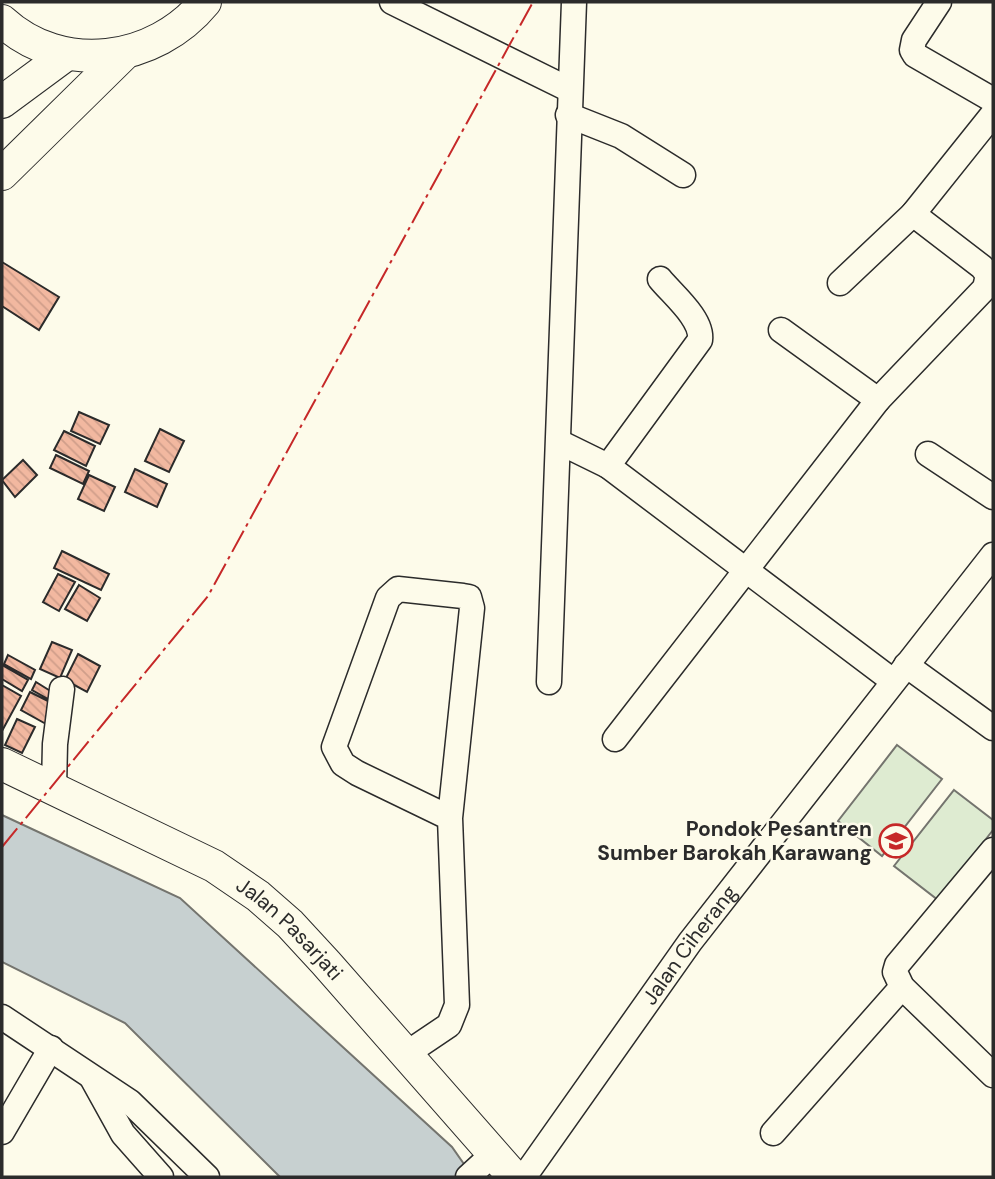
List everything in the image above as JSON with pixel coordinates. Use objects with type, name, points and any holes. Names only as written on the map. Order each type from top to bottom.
[{"type":"main road","points":[[2,21],[24,37],[67,54],[95,57],[124,54],[149,46],[173,33],[205,2]]},
{"type":"main road","points":[[2,102],[67,54]]},
{"type":"main road","points":[[2,174],[124,54]]},
{"type":"main road","name":"Jalan Pasarjati","points":[[2,764],[214,866],[258,897],[290,924],[503,1166]]},
{"type":"street","points":[[392,2],[568,89]]},
{"type":"street","points":[[549,682],[573,2]]},
{"type":"street","points":[[939,2],[914,40],[912,50],[915,55],[993,100]]},
{"type":"street","points":[[568,114],[621,136],[683,174]]},
{"type":"street","points":[[841,283],[913,214],[993,114]]},
{"type":"street","points":[[615,739],[878,400],[980,296],[988,282],[988,275],[982,267],[913,214]]},
{"type":"street","points":[[608,466],[700,340],[701,333],[693,319],[660,279]]},
{"type":"street","points":[[781,330],[878,400]]},
{"type":"street","points":[[559,442],[608,466],[747,570],[899,673],[993,727]]},
{"type":"street","points":[[929,454],[993,496]]},
{"type":"street","name":"Jalan Ciherang","points":[[524,1177],[682,952],[993,555]]},
{"type":"street","points":[[405,1054],[449,1025],[457,1005],[450,818],[472,602],[463,596],[398,589],[387,598],[334,747],[343,764],[357,774],[450,818]]},
{"type":"street","points":[[54,788],[55,744],[61,689]]},
{"type":"street","points":[[993,850],[897,965],[896,979],[902,988],[993,1075]]},
{"type":"street","points":[[774,1133],[902,988]]},
{"type":"street","points":[[2,1017],[130,1102],[207,1177]]},
{"type":"street","points":[[2,1132],[51,1048]]},
{"type":"street","points":[[90,1074],[123,1134],[161,1177]]},
{"type":"street","points":[[468,1177],[503,1166]]},
{"type":"green space","points":[[897,745],[942,779],[882,856],[838,821]]},
{"type":"green space","points":[[954,790],[993,820],[993,830],[938,900],[894,866]]},
{"type":"shaded area","points":[[2,815],[180,898],[452,1147],[473,1177],[280,1177],[125,1023],[2,962]]},
{"type":"building","points":[[2,262],[59,297],[39,330],[2,306]]},
{"type":"building","points":[[79,412],[109,425],[100,444],[71,431]]},
{"type":"building","points":[[160,429],[184,441],[169,472],[145,461]]},
{"type":"building","points":[[64,431],[95,446],[86,466],[54,450]]},
{"type":"building","points":[[56,455],[89,471],[83,484],[50,468]]},
{"type":"building","points":[[23,460],[37,475],[15,497],[2,480]]},
{"type":"building","points":[[135,469],[167,484],[157,507],[125,492]]},
{"type":"building","points":[[89,475],[115,487],[104,511],[78,499]]},
{"type":"building","points":[[62,551],[109,574],[101,590],[54,568]]},
{"type":"building","points":[[58,574],[75,582],[59,611],[43,602]]},
{"type":"building","points":[[79,585],[100,598],[87,621],[65,609]]},
{"type":"building","points":[[52,642],[72,650],[60,678],[40,669]]},
{"type":"building","points":[[78,654],[100,666],[87,692],[65,680]]},
{"type":"building","points":[[8,655],[35,670],[31,679],[4,664]]},
{"type":"building","points":[[2,665],[28,680],[22,691],[2,679]]},
{"type":"building","points":[[36,682],[52,692],[48,699],[32,690]]},
{"type":"building","points":[[2,685],[21,696],[2,731]]},
{"type":"building","points":[[30,692],[56,705],[46,724],[21,710]]},
{"type":"building","points":[[17,719],[35,727],[22,753],[5,745]]},
{"type":"power","points":[[2,847],[208,596],[533,2]]},
{"type":"place","name":"Pondok Pesantren Sumber Barokah Karawang","points":[[896,841]]}]
